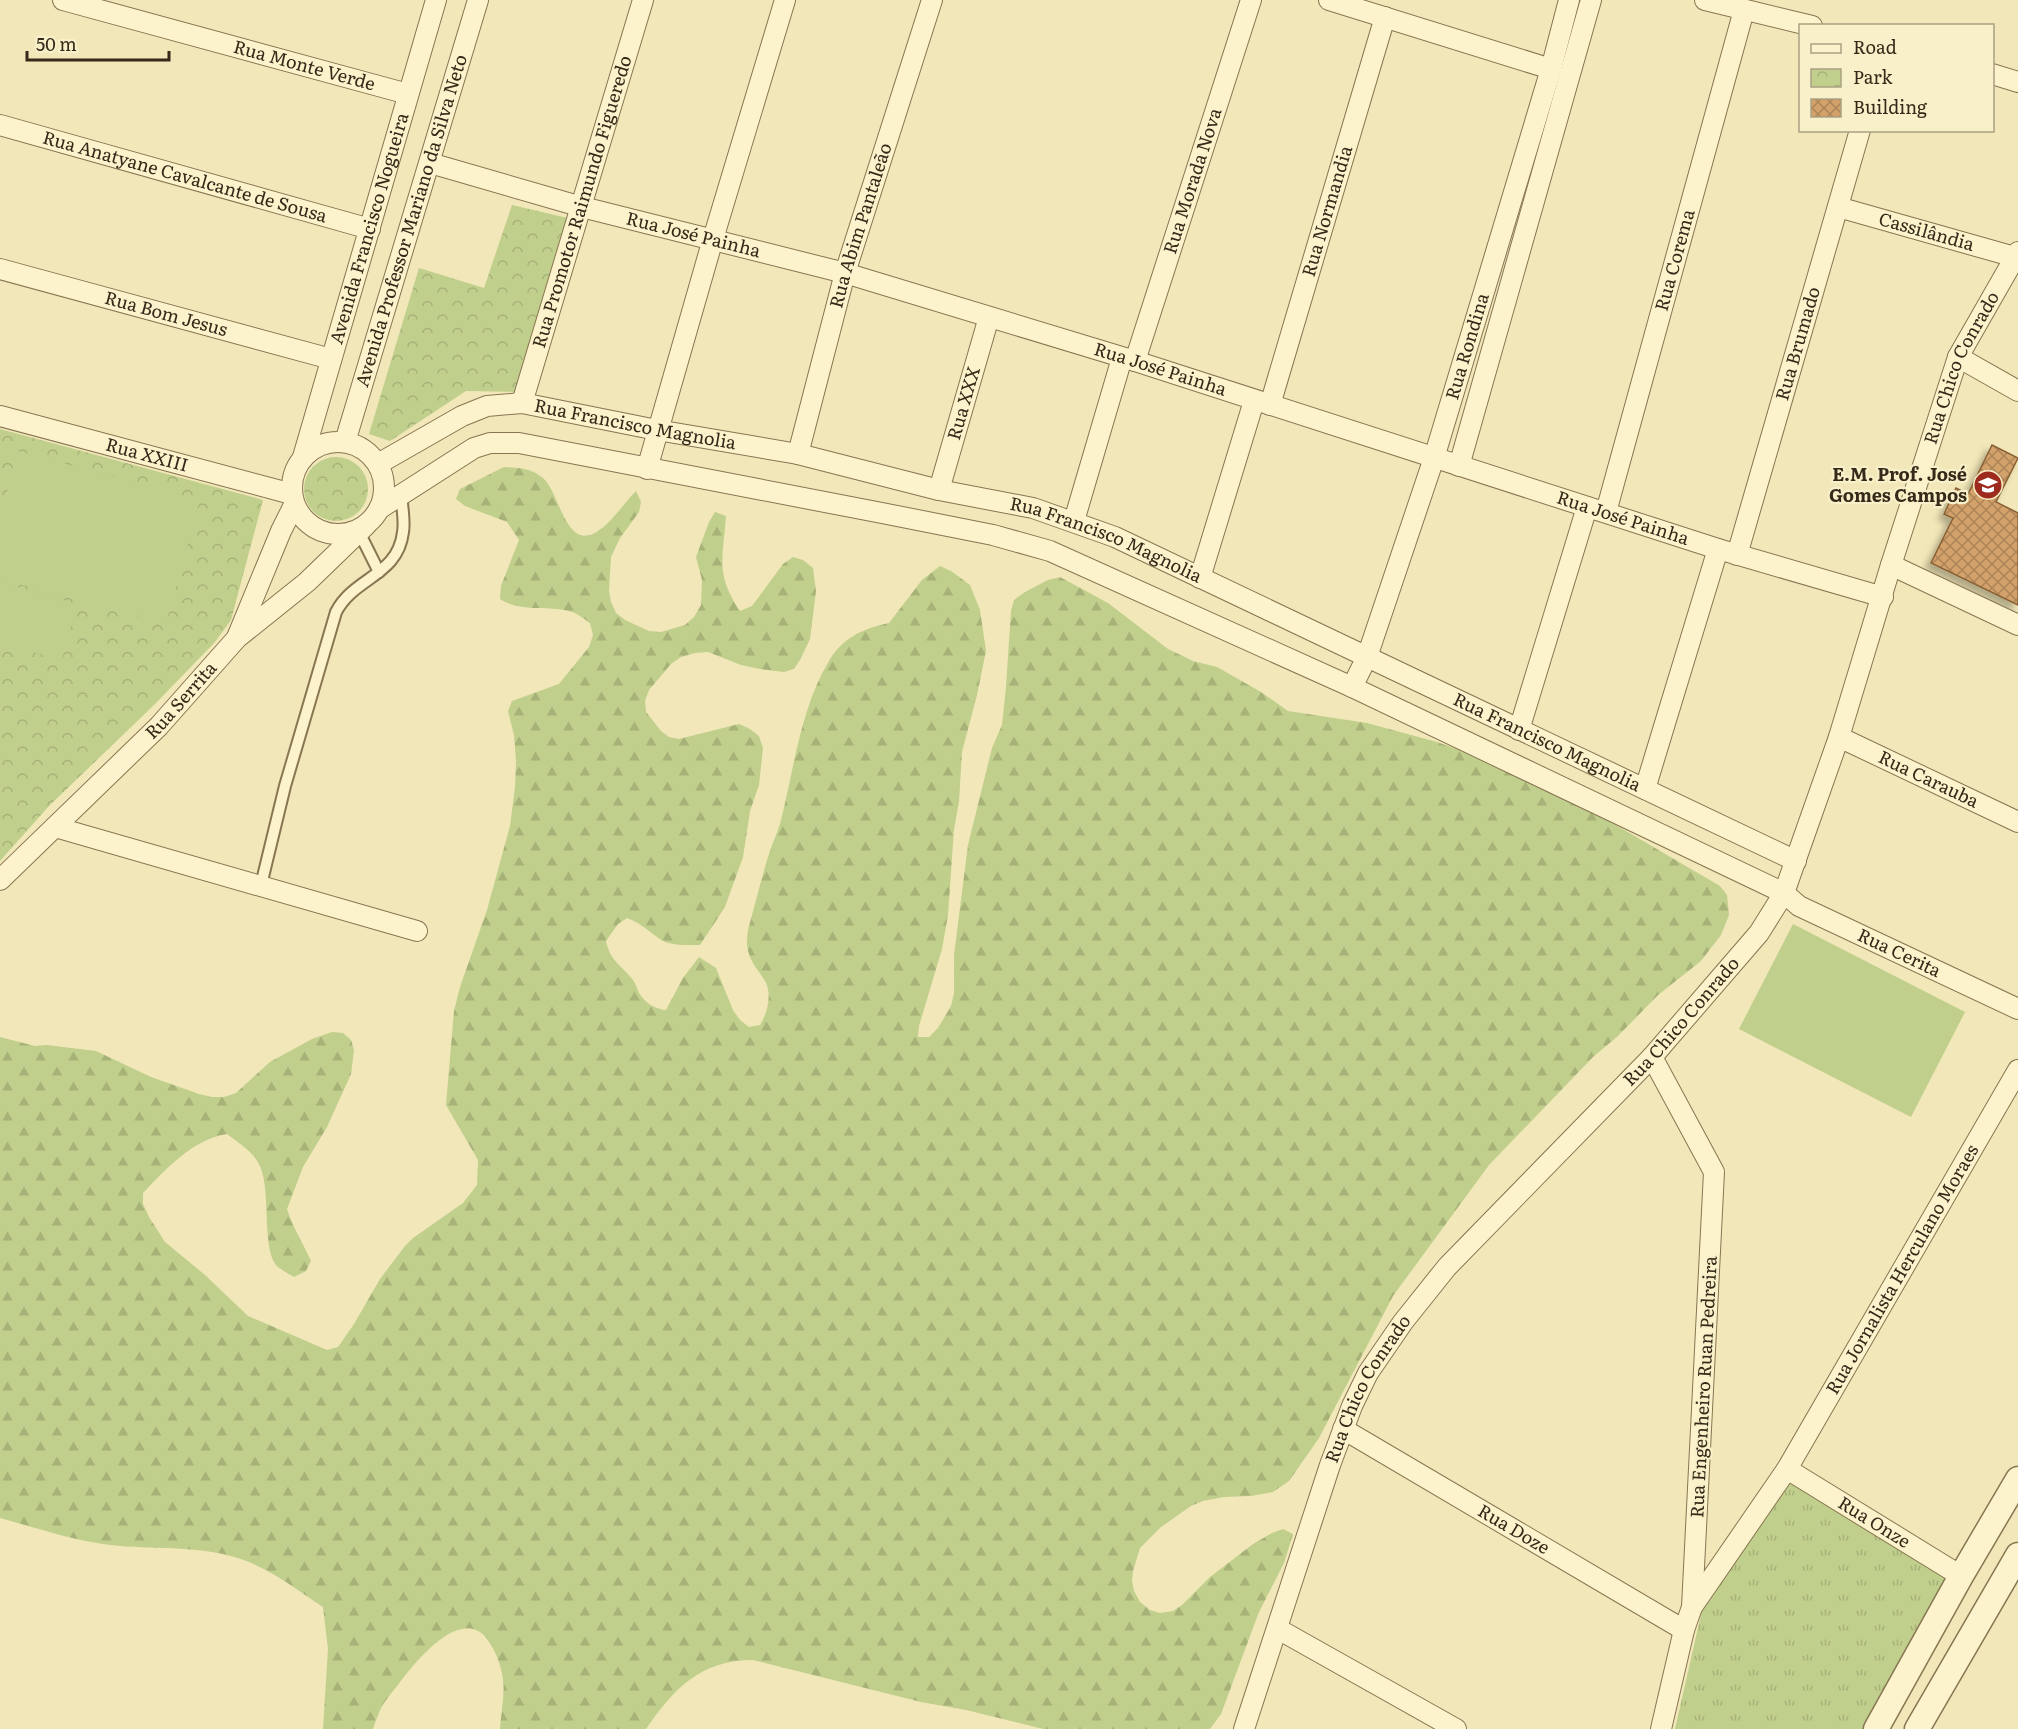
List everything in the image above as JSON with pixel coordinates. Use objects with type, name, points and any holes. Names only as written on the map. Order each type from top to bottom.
[{"type":"street","name":"Rua Monte Verde","points":[[63,0],[408,94]]},
{"type":"street","name":"Avenida Francisco Nogueira","points":[[303,457],[436,0]]},
{"type":"street","name":"Avenida Professor Mariano da Silva Neto","points":[[345,442],[478,0]]},
{"type":"street","name":"Rua Promotor Raimundo Figueredo","points":[[522,403],[643,0]]},
{"type":"street","points":[[647,469],[785,0]]},
{"type":"street","name":"Rua Abim Pantaleão","points":[[798,454],[845,273],[932,0]]},
{"type":"street","name":"Rua Morada Nova","points":[[1074,521],[1251,0]]},
{"type":"street","points":[[1329,0],[1551,69]]},
{"type":"street","name":"Rua Rondina","points":[[1352,687],[1367,657],[1434,458],[1551,69],[1569,0]]},
{"type":"street","name":"Rua Rondina","points":[[1459,466],[1591,0]]},
{"type":"street","points":[[1705,0],[1804,24]]},
{"type":"street","name":"Rua Corema","points":[[1606,512],[1744,9]]},
{"type":"street","name":"Rua Normandia","points":[[1200,578],[1262,403],[1386,17]]},
{"type":"street","points":[[1994,76],[2018,82]]},
{"type":"street","name":"Rua Anatyane Cavalcante de Sousa","points":[[0,125],[370,229]]},
{"type":"street","name":"Rua Brumado","points":[[1646,789],[1727,552],[1838,207],[1859,132]]},
{"type":"street","name":"Rua José Painha","points":[[430,163],[582,207],[845,273],[1129,359],[1727,552],[1883,597]]},
{"type":"street","name":"Cassilândia","points":[[1838,207],[2017,254]]},
{"type":"street","name":"Rua Chico Conrado","points":[[1244,1729],[1343,1429],[1368,1373],[1402,1322],[1447,1267],[1653,1057],[1759,933],[1784,893],[1839,737],[1958,357],[2017,254]]},
{"type":"street","name":"Rua Bom Jesus","points":[[0,269],[331,360]]},
{"type":"street","name":"Rua XXX","points":[[939,490],[989,317]]},
{"type":"street","points":[[1958,357],[2018,391]]},
{"type":"street","name":"Rua Francisco Magnolia","points":[[378,464],[462,416],[487,406],[522,403],[657,430],[798,454],[939,490],[1034,508],[1115,537],[1796,861]]},
{"type":"street","name":"Rua XXIII","points":[[0,416],[293,500]]},
{"type":"street","points":[[237,638],[293,500],[292,481],[303,457],[315,448],[330,442],[345,442],[364,450],[378,464],[383,479],[384,494],[379,509]]},
{"type":"street","name":"Rua Francisco Magnolia","points":[[379,509],[460,456],[490,443],[519,443],[916,520],[1050,551],[1352,687],[1784,893]]},
{"type":"street","points":[[293,500],[306,523],[325,533],[347,534],[362,528]]},
{"type":"street","points":[[1519,730],[1587,507]]},
{"type":"street","name":"Rua Serrita","points":[[0,880],[159,726],[237,638],[307,582],[379,509]]},
{"type":"street","points":[[1891,565],[2018,625]]},
{"type":"street","name":"Rua Carauba","points":[[1839,737],[2018,822]]},
{"type":"street","points":[[55,827],[417,931]]},
{"type":"street","name":"Rua Cerita","points":[[1784,893],[1799,906],[2018,1009]]},
{"type":"street","name":"Rua Engenheiro Ruan Pedreira","points":[[1653,1057],[1714,1172],[1692,1607],[1684,1630],[1661,1729]]},
{"type":"street","name":"Rua Jornalista Herculano Moraes","points":[[1692,1607],[1787,1469],[2018,1070]]},
{"type":"street","name":"Rua Doze","points":[[1343,1429],[1684,1630]]},
{"type":"street","name":"Rua Onze","points":[[1787,1469],[1961,1576]]},
{"type":"street","points":[[1876,1729],[2018,1479]]},
{"type":"street","points":[[1917,1729],[2018,1555]]},
{"type":"street","points":[[1278,1629],[1456,1729]]},
{"type":"lane","points":[[261,885],[285,786],[336,612],[342,600],[350,592],[395,558],[404,530],[401,495]]},
{"type":"lane","points":[[362,528],[379,572]]},
{"type":"green space","points":[[512,205],[572,219],[517,392],[466,391],[390,441],[369,434],[419,268],[484,288]]},
{"type":"green space","points":[[0,429],[263,500],[231,620],[215,642],[155,704],[49,806],[0,861]]},
{"type":"green space","points":[[18,451],[200,500],[166,623],[0,579],[0,518]]},
{"type":"green space","points":[[330,457],[342,457],[359,466],[366,477],[368,489],[366,501],[359,512],[342,521],[330,521],[318,516],[309,507],[304,495],[304,483],[309,471],[318,462]]},
{"type":"green space","points":[[504,467],[529,470],[543,478],[549,485],[571,528],[578,534],[587,536],[598,531],[613,518],[636,491],[641,502],[639,512],[620,538],[611,557],[609,591],[616,613],[625,620],[649,631],[661,632],[685,625],[694,617],[701,605],[702,580],[696,557],[715,512],[726,516],[722,565],[727,586],[740,611],[752,606],[783,564],[793,557],[803,560],[813,568],[816,591],[810,639],[794,669],[784,672],[760,669],[741,665],[708,652],[695,653],[681,657],[671,664],[649,690],[645,701],[646,712],[661,731],[669,737],[679,739],[739,724],[759,736],[763,748],[759,785],[750,811],[743,857],[725,907],[700,945],[678,945],[665,942],[627,918],[618,924],[606,941],[614,959],[633,980],[641,997],[658,1008],[666,1010],[683,978],[699,957],[716,968],[733,1010],[740,1020],[749,1027],[760,1025],[767,1010],[769,993],[766,983],[749,954],[748,930],[766,863],[780,824],[804,719],[811,699],[829,661],[840,646],[862,631],[889,623],[922,580],[940,566],[970,585],[980,610],[986,651],[962,752],[948,915],[942,949],[919,1026],[918,1037],[929,1037],[938,1028],[951,1006],[954,993],[954,955],[968,845],[992,748],[1002,725],[1011,611],[1014,600],[1048,580],[1060,577],[1108,603],[1168,649],[1193,661],[1217,667],[1261,692],[1288,711],[1367,723],[1437,742],[1494,762],[1556,790],[1720,886],[1727,895],[1729,915],[1721,935],[1701,961],[1658,995],[1618,1036],[1593,1057],[1489,1165],[1393,1296],[1319,1438],[1289,1481],[1273,1492],[1224,1497],[1191,1506],[1161,1527],[1140,1548],[1133,1571],[1134,1591],[1140,1602],[1150,1610],[1160,1613],[1173,1611],[1182,1605],[1210,1577],[1253,1544],[1283,1529],[1293,1534],[1284,1563],[1259,1612],[1221,1714],[1210,1729],[1043,1729],[966,1710],[921,1702],[753,1660],[734,1661],[703,1671],[667,1701],[646,1729],[500,1729],[504,1691],[500,1665],[491,1645],[481,1632],[469,1628],[442,1638],[418,1660],[383,1705],[373,1729],[323,1729],[328,1649],[323,1607],[289,1584],[253,1564],[227,1555],[196,1550],[90,1542],[0,1518],[0,1037],[35,1046],[47,1045],[96,1051],[151,1077],[212,1097],[224,1097],[236,1093],[270,1062],[312,1039],[332,1032],[343,1033],[351,1040],[354,1050],[351,1074],[327,1127],[303,1167],[287,1209],[311,1261],[306,1271],[294,1277],[278,1267],[273,1259],[269,1247],[265,1187],[258,1162],[244,1146],[227,1134],[203,1142],[181,1156],[143,1193],[143,1204],[165,1242],[205,1275],[248,1316],[327,1350],[338,1347],[380,1279],[405,1246],[463,1203],[477,1185],[478,1160],[446,1105],[454,1011],[487,910],[510,826],[516,761],[514,735],[508,711],[512,701],[559,684],[589,647],[593,635],[590,623],[572,612],[516,606],[500,599],[501,586],[519,540],[507,522],[465,506],[456,499],[460,489]]},
{"type":"green space","points":[[0,582],[77,604],[62,660],[0,643]]},
{"type":"green space","points":[[1793,924],[1965,1012],[1911,1117],[1739,1029]]},
{"type":"green space","points":[[1787,1478],[1949,1576],[1863,1729],[1675,1729],[1705,1597]]},
{"type":"building","name":"E.M. Prof. José Gomes Campos","points":[[1992,445],[2018,458],[1996,502],[2018,513],[2018,605],[1931,563],[1953,518],[1944,514],[1956,488],[1968,494]]},
{"type":"place","name":"E.M. Prof. José Gomes Campos","points":[[1988,485]]}]
